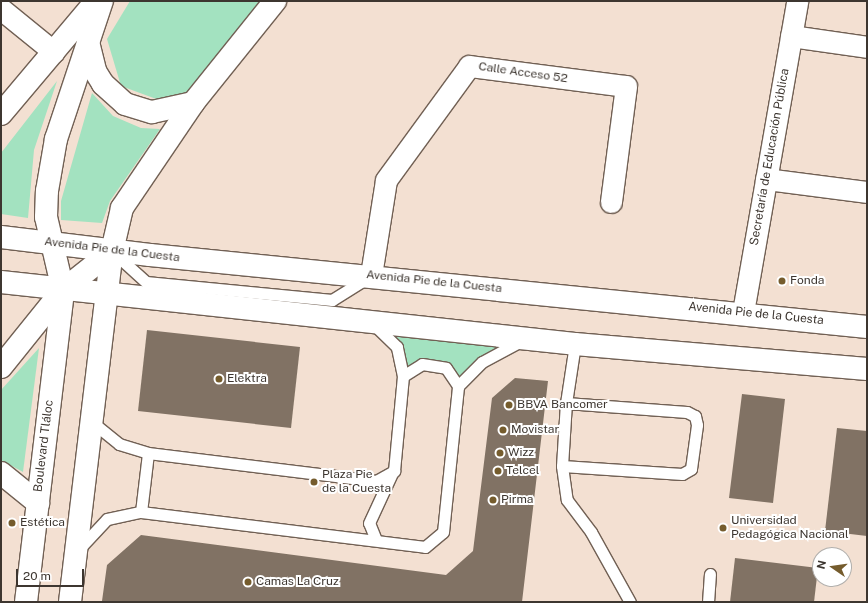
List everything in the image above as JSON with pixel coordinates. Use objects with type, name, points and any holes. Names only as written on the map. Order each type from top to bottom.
[{"type":"main road","points":[[1,114],[96,1]]},
{"type":"main road","points":[[63,290],[51,243],[47,191],[56,139],[102,1]]},
{"type":"main road","points":[[70,602],[112,251],[122,208],[193,104],[276,1]]},
{"type":"main road","points":[[88,41],[95,71],[103,84],[126,104],[152,112],[193,104]]},
{"type":"main road","name":"Avenida Pie de la Cuesta","points":[[1,237],[112,251],[743,312],[867,327]]},
{"type":"main road","points":[[1,366],[63,290],[112,251]]},
{"type":"main road","points":[[1,282],[63,290],[526,339],[867,369]]},
{"type":"main road","name":"Boulevard Tláloc","points":[[26,602],[63,290]]},
{"type":"main road","points":[[1,473],[38,503]]},
{"type":"street","name":"Secretaría de Educación Pública","points":[[743,312],[797,1]]},
{"type":"street","points":[[1,9],[54,52]]},
{"type":"street","points":[[791,36],[867,47]]},
{"type":"street","name":"Calle Acceso 52","points":[[371,275],[386,180],[469,66],[626,86],[611,202]]},
{"type":"street","points":[[766,179],[867,192]]},
{"type":"lane","points":[[372,323],[397,347],[403,376],[394,470],[369,523],[376,540]]},
{"type":"lane","points":[[77,551],[107,519],[142,512],[425,546],[443,532],[458,386],[482,362],[526,339]]},
{"type":"lane","points":[[576,344],[566,403],[562,466],[567,500],[591,532],[630,602]]},
{"type":"lane","points":[[403,376],[422,364],[446,368],[458,386]]},
{"type":"lane","points":[[562,466],[682,474],[691,469],[694,459],[697,425],[695,416],[687,412],[566,403]]},
{"type":"lane","points":[[92,422],[119,444],[148,453],[376,481],[394,470]]},
{"type":"lane","points":[[142,512],[148,453]]},
{"type":"lane","points":[[708,602],[710,574]]},
{"type":"green space","points":[[130,1],[262,1],[189,92],[159,100],[121,86],[107,39]]},
{"type":"green space","points":[[57,81],[34,150],[28,218],[1,214],[1,153]]},
{"type":"green space","points":[[92,93],[113,116],[141,128],[160,129],[110,201],[102,223],[61,220],[61,201]]},
{"type":"green space","points":[[373,323],[526,339],[482,362],[458,386],[446,368],[422,364],[403,376],[397,347]]},
{"type":"green space","points":[[39,348],[23,472],[1,460],[1,390]]},
{"type":"building","name":"Elektra","points":[[147,330],[300,347],[291,428],[138,411]]},
{"type":"building","points":[[515,378],[548,381],[522,602],[102,601],[107,565],[141,535],[446,575],[473,551],[492,398]]},
{"type":"building","points":[[742,394],[785,399],[773,503],[729,498]]},
{"type":"building","points":[[837,428],[867,431],[867,536],[825,531]]},
{"type":"building","points":[[735,558],[812,567],[812,587],[816,587],[814,602],[730,602]]},
{"type":"place","name":"Fonda","points":[[782,281]]},
{"type":"place","name":"Elektra","points":[[219,379]]},
{"type":"place","name":"BBVA Bancomer","points":[[509,405]]},
{"type":"place","name":"Movistar","points":[[503,430]]},
{"type":"place","name":"Wizz","points":[[500,453]]},
{"type":"place","name":"Telcel","points":[[498,471]]},
{"type":"place","name":"Plaza Pie de la Cuesta","points":[[314,482]]},
{"type":"place","name":"Pirma","points":[[493,500]]},
{"type":"place","name":"Estética","points":[[12,523]]},
{"type":"place","name":"Universidad Pedagógica Nacional","points":[[723,528]]},
{"type":"place","name":"Camas La Cruz","points":[[248,582]]}]
